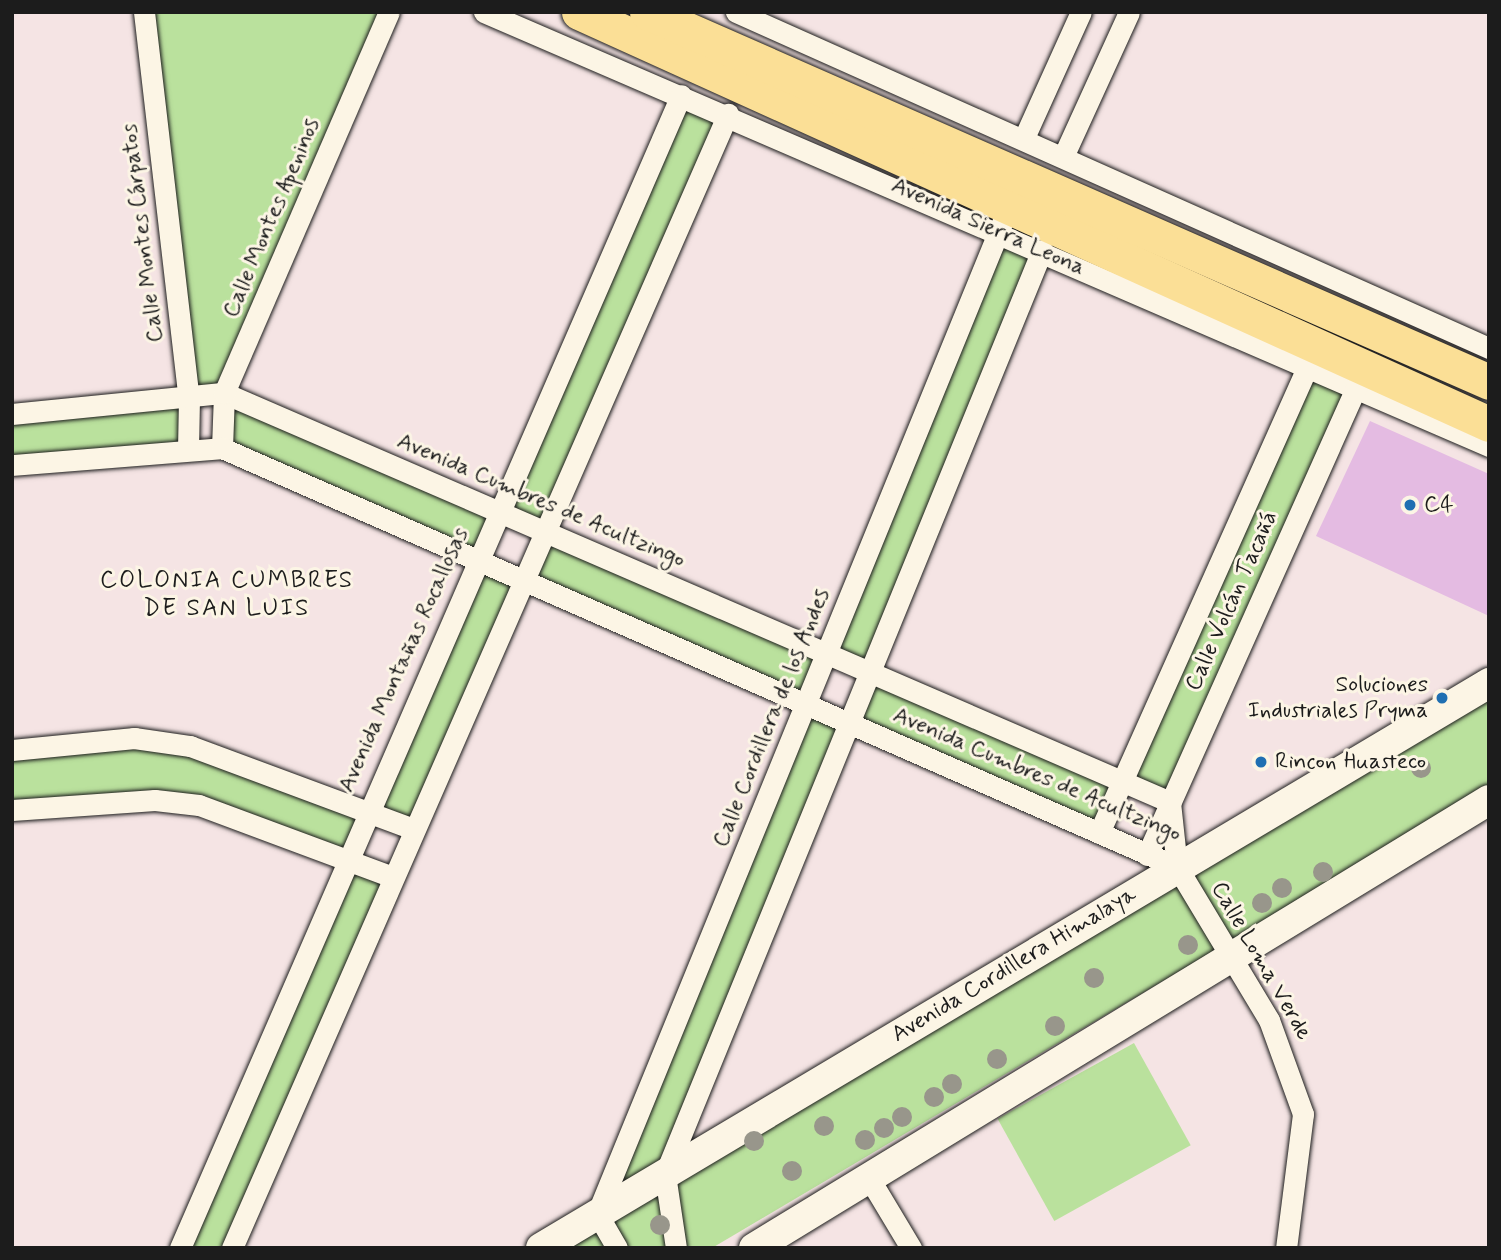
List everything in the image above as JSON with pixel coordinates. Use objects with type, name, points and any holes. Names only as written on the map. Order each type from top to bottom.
[{"type":"highway","name":"Avenida Sierra Leona","points":[[579,12],[1004,218],[1359,380],[1489,424]]},
{"type":"highway","points":[[647,12],[1489,382]]},
{"type":"main road","name":"Avenida Cordillera Himalaya","points":[[541,1248],[1489,683]]},
{"type":"main road","points":[[754,1248],[1226,956],[1489,800]]},
{"type":"street","name":"Calle Montes Cárpatos","points":[[144,12],[189,398],[188,448]]},
{"type":"street","name":"Calle Montes Apeninos","points":[[222,448],[224,393],[389,12]]},
{"type":"street","name":"Avenida Sierra Leona","points":[[484,12],[728,114],[1004,218],[1042,250],[1306,370],[1359,380],[1489,446]]},
{"type":"street","points":[[736,12],[761,17],[1063,157],[1489,348]]},
{"type":"street","points":[[1024,138],[1081,12]]},
{"type":"street","points":[[1063,157],[1129,12]]},
{"type":"street","name":"Avenida Montañas Rocallosas","points":[[180,1248],[346,857],[681,95]]},
{"type":"street","points":[[232,1248],[728,114]]},
{"type":"street","name":"Calle Cordillera de los Andes","points":[[597,1214],[1004,218]]},
{"type":"street","points":[[676,1248],[665,1174],[1042,250]]},
{"type":"street","name":"Calle Volcán Tacañá","points":[[1099,833],[1306,370]]},
{"type":"street","name":"Calle Volcán Tacañá","points":[[1147,855],[1359,380]]},
{"type":"street","points":[[12,414],[224,393]]},
{"type":"street","name":"Avenida Cumbres de Acultzingo","points":[[12,465],[188,448],[222,448],[1177,867],[1170,802],[224,393]]},
{"type":"street","points":[[12,750],[134,738],[190,746],[413,829]]},
{"type":"street","points":[[12,810],[155,800],[199,804],[346,857],[393,877]]},
{"type":"street","name":"Calle Loma Verde","points":[[1177,867],[1226,956],[1269,1020],[1303,1114],[1286,1248]]},
{"type":"street","points":[[869,1178],[911,1248]]},
{"type":"street","points":[[597,1214],[617,1248]]},
{"type":"green space","points":[[144,12],[389,12],[224,393],[189,398]]},
{"type":"green space","points":[[681,95],[728,114],[545,531],[826,653],[1000,230],[1042,250],[870,672],[1121,781],[1306,370],[1354,392],[1170,802],[1122,781],[1099,833],[849,724],[665,1174],[597,1214],[805,705],[523,581],[413,829],[367,811],[346,857],[199,805],[12,810],[12,750],[134,738],[366,811],[477,560],[222,448],[224,393],[497,511]],"holes":[[[498,512],[545,532],[523,580],[477,560]],[[827,654],[870,673],[849,723],[806,705]]]},
{"type":"green space","points":[[189,398],[188,448],[12,465],[12,414]]},
{"type":"green space","points":[[1489,696],[1489,788],[712,1248],[557,1248]]},
{"type":"green space","points":[[346,857],[393,877],[232,1248],[180,1248]]},
{"type":"green space","points":[[1134,1043],[1191,1145],[1054,1221],[998,1119]]},
{"type":"building","name":"C4","points":[[1370,421],[1489,474],[1489,616],[1316,536]]},
{"type":"place","name":"C4","points":[[1410,505]]},
{"type":"place","name":"Soluciones Industriales Pryma","points":[[1442,698]]},
{"type":"place","name":"Rincon Huasteco","points":[[1261,762]]},
{"type":"district","name":"COLONIA CUMBRES DE SAN LUIS","points":[[227,595]]}]
